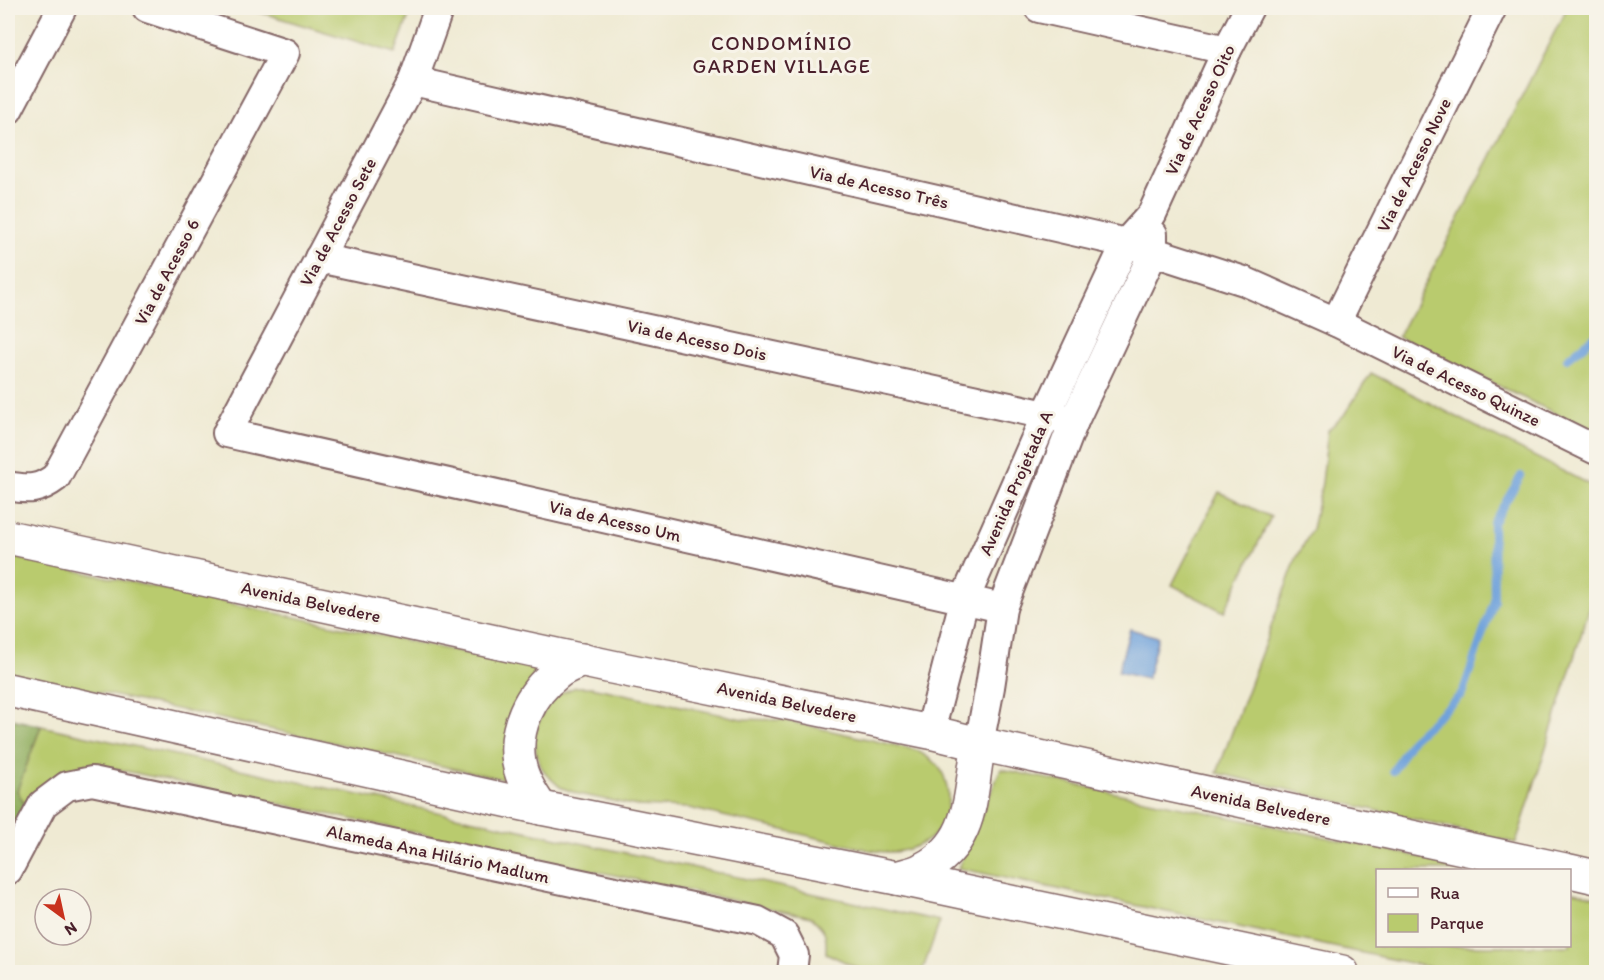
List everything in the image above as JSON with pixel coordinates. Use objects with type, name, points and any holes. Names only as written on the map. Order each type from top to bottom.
[{"type":"main road","name":"Avenida Belvedere","points":[[8,537],[930,732],[1560,869]]},
{"type":"main road","points":[[541,808],[527,787],[519,762],[519,736],[525,711],[539,689],[558,672],[582,660]]},
{"type":"main road","points":[[8,690],[541,808],[897,878],[1342,972]]},
{"type":"main road","points":[[897,878],[922,870],[943,857],[959,836],[968,812],[979,744]]},
{"type":"main road","points":[[1571,872],[1596,877]]},
{"type":"street","points":[[8,110],[62,8]]},
{"type":"street","name":"Via de Acesso 6","points":[[8,486],[30,489],[44,486],[56,477],[285,53],[147,8]]},
{"type":"street","name":"Via de Acesso Sete","points":[[227,433],[413,81],[439,8]]},
{"type":"street","points":[[1039,8],[1227,50]]},
{"type":"street","name":"Via de Acesso Oito","points":[[1126,243],[1152,214],[1227,50],[1249,8]]},
{"type":"street","name":"Via de Acesso Nove","points":[[1336,322],[1492,8]]},
{"type":"street","name":"Via de Acesso Três","points":[[413,81],[1126,243],[1244,281],[1336,322]]},
{"type":"street","name":"Via de Acesso Oito","points":[[1152,214],[1153,253]]},
{"type":"street","name":"Avenida Projetada A","points":[[930,732],[964,601],[1046,415],[1126,243]]},
{"type":"street","name":"Avenida Projetada A","points":[[979,744],[1002,608],[1074,421],[1153,253]]},
{"type":"street","name":"Via de Acesso Dois","points":[[319,258],[1074,421]]},
{"type":"street","name":"Via de Acesso Quinze","points":[[1336,322],[1596,450]]},
{"type":"street","name":"Via de Acesso Um","points":[[227,433],[1002,608]]},
{"type":"street","points":[[945,677],[990,687]]},
{"type":"street","name":"Alameda Ana Hilário Madlum","points":[[8,870],[43,804],[67,786],[92,782],[758,921],[784,935],[793,964]]},
{"type":"green space","points":[[246,8],[412,8],[395,53]]},
{"type":"green space","points":[[1567,8],[1596,8],[1596,433],[1398,337]]},
{"type":"green space","points":[[1371,373],[1596,488],[1596,587],[1516,843],[1217,773],[1296,559],[1312,529],[1322,483],[1328,430],[1344,415]]},
{"type":"green space","points":[[1219,492],[1271,517],[1224,612],[1172,585]]},
{"type":"green space","points":[[8,556],[544,670],[512,781],[8,673]]},
{"type":"green space","points":[[576,687],[591,687],[742,719],[783,720],[916,750],[936,764],[944,776],[948,791],[948,807],[944,822],[928,840],[917,846],[901,851],[881,852],[689,808],[637,806],[578,794],[560,787],[541,767],[536,752],[535,737],[538,724],[549,702],[561,693]]},
{"type":"green space","points":[[8,718],[41,726],[17,791],[27,808],[8,845]]},
{"type":"green space","points":[[41,726],[940,921],[922,972],[866,972],[826,953],[824,933],[811,917],[116,769],[87,769],[27,808],[17,791]]},
{"type":"green space","points":[[1001,769],[1477,869],[1376,869],[1376,947],[1571,947],[1571,891],[1596,897],[1596,972],[1453,972],[958,868]]},
{"type":"water","points":[[1130,629],[1158,637],[1147,679],[1118,672]]},
{"type":"waterway","points":[[1567,359],[1596,335]]},
{"type":"waterway","points":[[1393,771],[1412,739],[1462,694],[1494,601],[1493,523],[1521,476]]},
{"type":"district","name":"CONDOMÍNIO GARDEN VILLAGE","points":[[782,54]]}]
